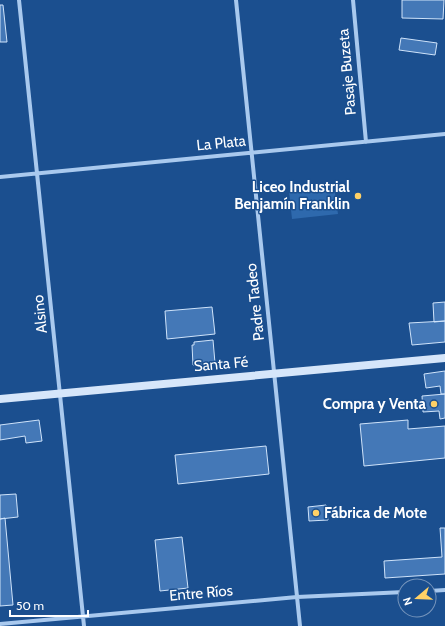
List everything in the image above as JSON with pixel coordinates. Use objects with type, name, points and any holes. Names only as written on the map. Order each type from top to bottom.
[{"type":"street","name":"Alsino","points":[[19,0],[84,626]]},
{"type":"street","name":"Padre Tadeo","points":[[236,0],[300,626]]},
{"type":"street","name":"Pasaje Buzeta","points":[[353,0],[366,142]]},
{"type":"street","name":"La Plata","points":[[0,177],[445,134]]},
{"type":"street","name":"Santa Fé","points":[[0,399],[445,358]]},
{"type":"street","name":"Entre Ríos","points":[[0,624],[297,597],[397,592]]},
{"type":"shaded area","points":[[334,186],[338,214],[292,219],[289,191]]},
{"type":"building","points":[[402,0],[444,0],[443,19],[402,18]]},
{"type":"building","points":[[0,5],[3,5],[7,42],[0,42]]},
{"type":"building","points":[[401,38],[437,43],[435,55],[399,50]]},
{"type":"building","points":[[445,302],[445,321],[434,322],[433,303]]},
{"type":"building","points":[[212,307],[215,334],[167,339],[165,311]]},
{"type":"building","points":[[445,321],[445,342],[412,345],[409,323]]},
{"type":"building","points":[[213,340],[215,363],[193,365],[192,345],[194,345],[194,342]]},
{"type":"building","points":[[445,371],[445,394],[441,394],[440,386],[426,388],[424,374]]},
{"type":"building","name":"Compra y Venta","points":[[445,394],[445,418],[440,419],[439,411],[423,412],[422,396]]},
{"type":"building","points":[[39,420],[42,441],[26,443],[25,436],[0,440],[0,425]]},
{"type":"building","points":[[408,420],[408,429],[445,426],[445,458],[364,466],[360,424]]},
{"type":"building","points":[[266,446],[269,474],[178,484],[175,455]]},
{"type":"building","points":[[16,494],[18,517],[0,519],[0,495]]},
{"type":"building","points":[[326,505],[328,520],[309,521],[308,507]]},
{"type":"building","points":[[5,518],[13,605],[0,606],[0,519]]},
{"type":"building","points":[[440,528],[445,528],[445,574],[385,578],[384,561],[442,557]]},
{"type":"building","points":[[182,537],[188,588],[160,591],[155,540]]},
{"type":"place","name":"Liceo Industrial Benjamín Franklin","points":[[358,196]]},
{"type":"place","name":"Compra y Venta","points":[[434,404]]},
{"type":"place","name":"Fábrica de Mote","points":[[316,513]]}]
